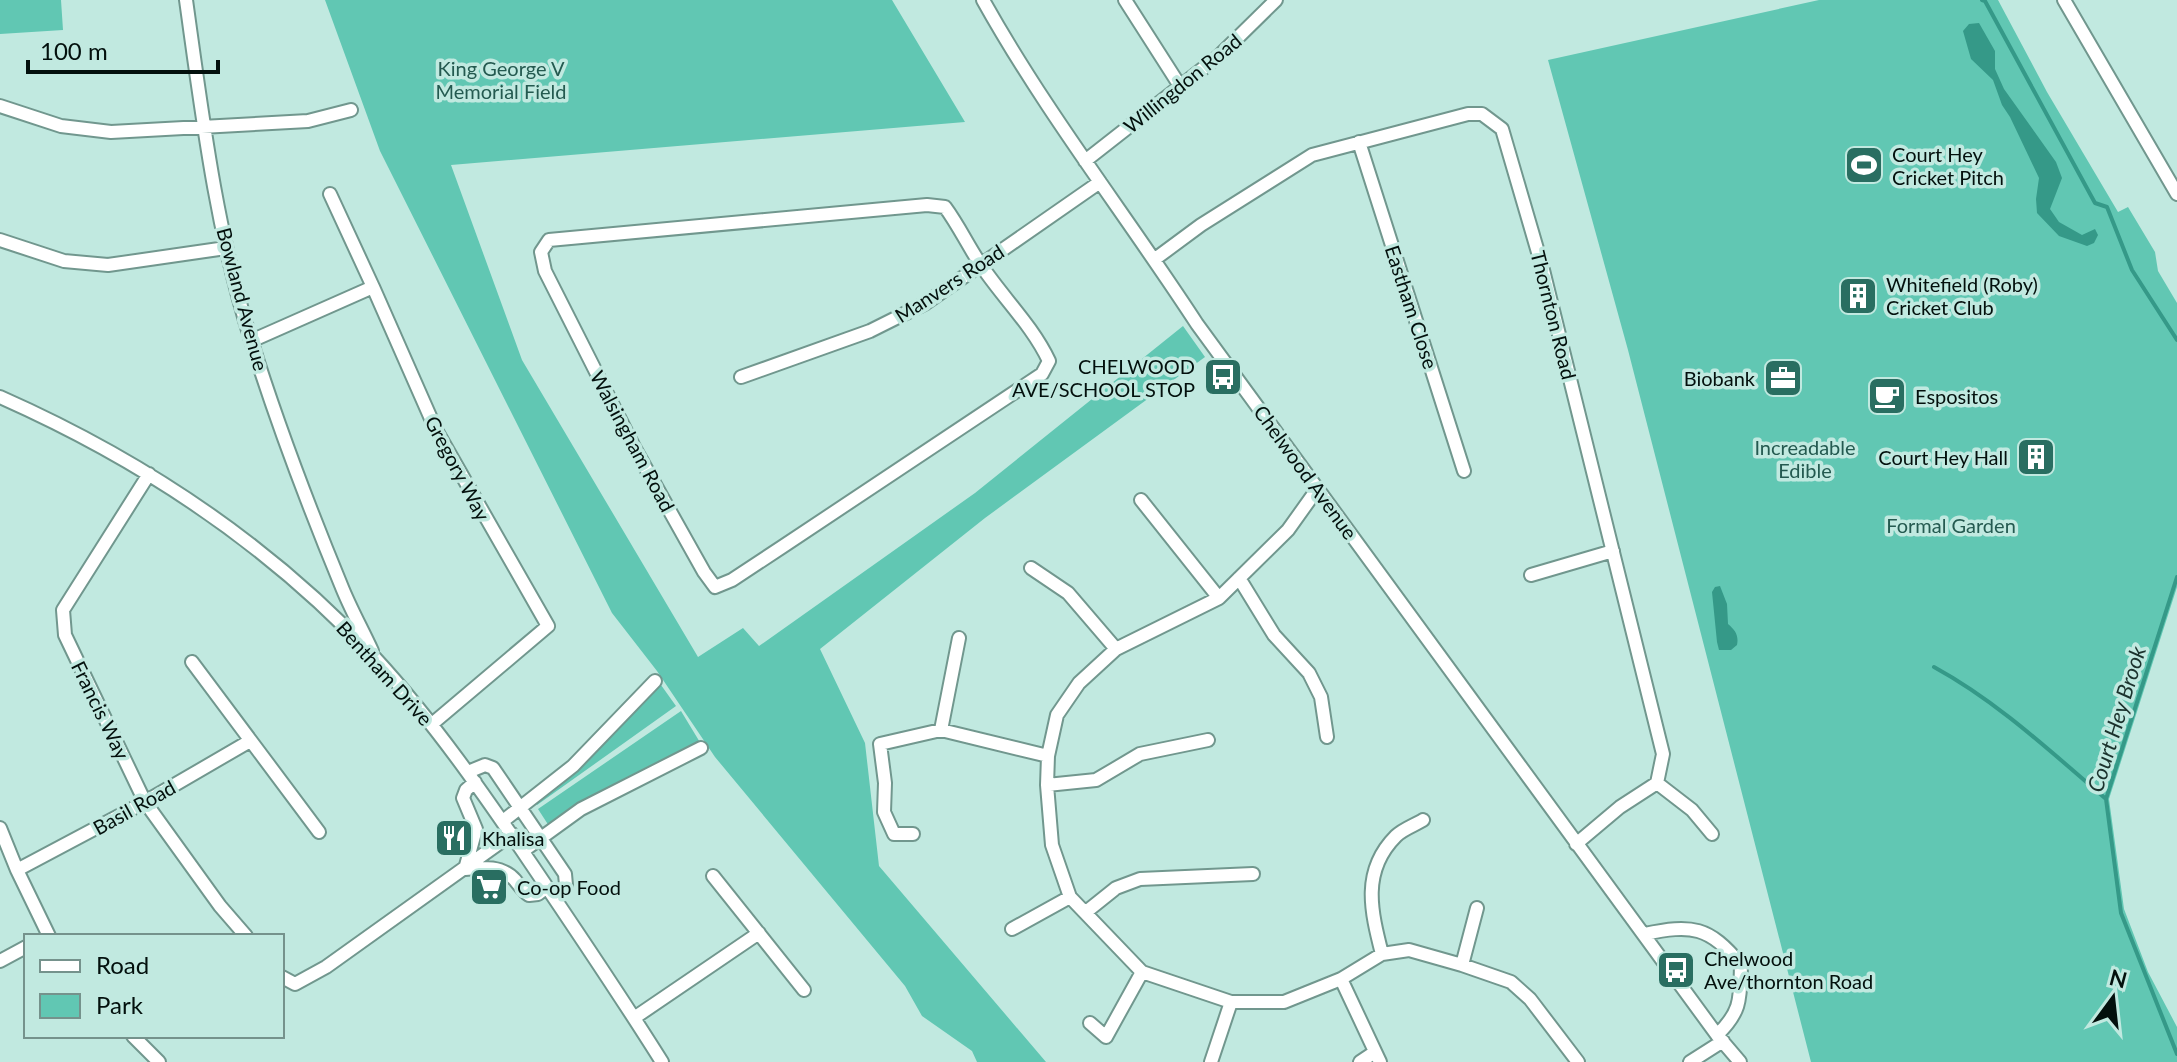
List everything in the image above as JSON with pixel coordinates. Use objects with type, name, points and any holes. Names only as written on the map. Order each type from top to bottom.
[{"type":"street","name":"Bowland Avenue","points":[[186,0],[203,127],[226,248],[251,341],[342,588],[374,657]]},
{"type":"street","name":"Chelwood Avenue","points":[[983,0],[1018,63],[1197,324],[1576,844],[1740,1062]]},
{"type":"street","points":[[1125,0],[1180,86]]},
{"type":"street","name":"Willingdon Road","points":[[1085,161],[1219,56],[1276,0]]},
{"type":"street","points":[[2064,0],[2177,194]]},
{"type":"street","points":[[0,106],[43,121],[94,131],[308,121],[351,110]]},
{"type":"street","name":"Thornton Road","points":[[1155,259],[1201,225],[1312,155],[1468,114],[1482,114],[1502,129],[1542,266],[1663,754],[1657,783]]},
{"type":"street","name":"Eastham Close","points":[[1359,142],[1464,471]]},
{"type":"street","name":"Manvers Road","points":[[741,377],[870,331],[926,303],[1100,182]]},
{"type":"street","points":[[251,341],[373,287],[330,194]]},
{"type":"street","name":"Walsingham Road","points":[[927,205],[945,207],[961,227],[981,265],[1039,341],[1049,361],[1042,374],[732,580],[715,587],[635,449],[545,271],[541,252],[549,240],[927,205]]},
{"type":"street","points":[[0,240],[64,261],[108,265],[226,248]]},
{"type":"street","name":"Gregory Way","points":[[373,287],[436,430],[548,626],[432,724]]},
{"type":"street","name":"Bentham Drive","points":[[0,397],[55,422],[149,474],[263,555],[374,657],[432,724],[472,777],[662,1062]]},
{"type":"street","name":"Francis Way","points":[[149,474],[63,610],[65,635],[145,802],[220,906],[244,934]]},
{"type":"street","points":[[1318,488],[1288,530],[1219,598],[1116,649],[1079,683],[1057,715],[1048,756],[1047,785],[1052,845],[1070,897],[1142,972],[1231,1002],[1284,1002],[1341,979],[1382,954],[1409,950],[1462,965],[1511,982],[1530,999],[1578,1062]]},
{"type":"street","points":[[1141,500],[1219,598]]},
{"type":"street","points":[[1531,575],[1613,551]]},
{"type":"street","points":[[1031,568],[1068,593],[1116,649]]},
{"type":"street","points":[[1239,578],[1274,635],[1309,673],[1321,697],[1327,737]]},
{"type":"street","points":[[325,609],[336,603],[342,588]]},
{"type":"street","points":[[941,730],[955,671],[959,638]]},
{"type":"street","points":[[192,662],[319,832]]},
{"type":"street","points":[[503,821],[573,766],[655,681]]},
{"type":"street","points":[[874,729],[880,744],[885,783],[884,812],[894,834],[913,834]]},
{"type":"street","points":[[880,744],[941,730],[1048,756]]},
{"type":"street","points":[[1047,785],[1096,780],[1140,754],[1208,740]]},
{"type":"street","name":"Basil Road","points":[[17,870],[145,802],[250,741]]},
{"type":"street","points":[[523,851],[581,809],[701,748]]},
{"type":"street","points":[[465,869],[476,829],[463,798],[472,777],[485,765],[493,768],[566,877],[566,885],[555,899]]},
{"type":"street","points":[[1576,844],[1620,807],[1657,783],[1692,810],[1712,834]]},
{"type":"street","points":[[1382,954],[1370,908],[1375,865],[1397,834],[1423,820]]},
{"type":"street","points":[[0,828],[47,934]]},
{"type":"street","points":[[284,978],[295,984],[326,967],[512,834]]},
{"type":"street","points":[[465,869],[488,867],[500,870],[510,875],[529,895],[538,894],[547,887]]},
{"type":"street","points":[[1086,912],[1116,888],[1140,879],[1253,874]]},
{"type":"street","points":[[713,876],[804,990]]},
{"type":"street","points":[[1012,929],[1070,897]]},
{"type":"street","points":[[1462,965],[1477,908]]},
{"type":"street","points":[[1644,934],[1666,929],[1700,929],[1724,945],[1741,965],[1740,994],[1732,1020],[1720,1038],[1690,1062]]},
{"type":"street","points":[[634,1018],[759,933]]},
{"type":"street","points":[[0,961],[24,948]]},
{"type":"street","points":[[1090,1023],[1106,1037],[1142,972]]},
{"type":"street","points":[[1341,979],[1377,1057],[1360,1062]]},
{"type":"street","points":[[1211,1062],[1231,1002]]},
{"type":"street","points":[[135,1038],[159,1062]]},
{"type":"green space","points":[[0,0],[61,0],[63,30],[0,34]]},
{"type":"green space","name":"King George V Memorial Field","points":[[325,0],[892,0],[965,122],[451,165],[522,360],[698,657],[743,628],[759,646],[975,493],[1183,326],[1205,357],[985,518],[820,649],[865,743],[879,866],[1046,1062],[977,1062],[972,1051],[922,1016],[905,986],[715,757],[657,671],[612,613],[380,151]]},
{"type":"green space","points":[[1819,0],[1998,0],[2047,92],[2118,212],[2128,207],[2155,252],[2158,271],[2177,303],[2177,587],[2109,799],[2124,909],[2148,972],[2177,1027],[2177,1062],[1811,1062],[1628,350],[1548,60]]},
{"type":"green space","points":[[661,685],[676,706],[537,805],[534,801],[608,737]]},
{"type":"green space","points":[[681,711],[701,744],[549,826],[538,809]]},
{"type":"shaded area","points":[[1979,23],[1995,51],[1995,69],[2004,89],[2056,162],[2062,178],[2050,209],[2059,222],[2082,235],[2095,229],[2098,235],[2094,243],[2087,246],[2059,236],[2037,213],[2039,178],[2002,105],[1993,80],[1971,59],[1963,31],[1969,24]]},
{"type":"shaded area","points":[[1720,586],[1727,604],[1728,624],[1737,638],[1737,645],[1731,650],[1719,650],[1717,642],[1712,592]]},
{"type":"waterway","name":"Court Hey Brook","points":[[1982,0],[2095,203],[2107,207],[2132,270],[2177,340]]},
{"type":"waterway","name":"Court Hey Brook","points":[[2177,577],[2106,799],[2121,913],[2177,1054]]},
{"type":"waterway","points":[[1934,667],[2002,712],[2106,799]]},
{"type":"place","name":"Court Hey Cricket Pitch","points":[[1864,165]]},
{"type":"place","name":"Whitefield (Roby) Cricket Club","points":[[1858,296]]},
{"type":"place","name":"CHELWOOD AVE/SCHOOL STOP","points":[[1223,377]]},
{"type":"place","name":"Biobank","points":[[1783,378]]},
{"type":"place","name":"Espositos","points":[[1887,396]]},
{"type":"place","name":"Court Hey Hall","points":[[2036,457]]},
{"type":"place","name":"Khalisa","points":[[454,838]]},
{"type":"place","name":"Co-op Food","points":[[489,887]]},
{"type":"place","name":"Chelwood Ave/thornton Road","points":[[1676,970]]},
{"type":"park label","name":"Increadable Edible","points":[[1805,458]]},
{"type":"park label","name":"Formal Garden","points":[[1951,525]]}]
